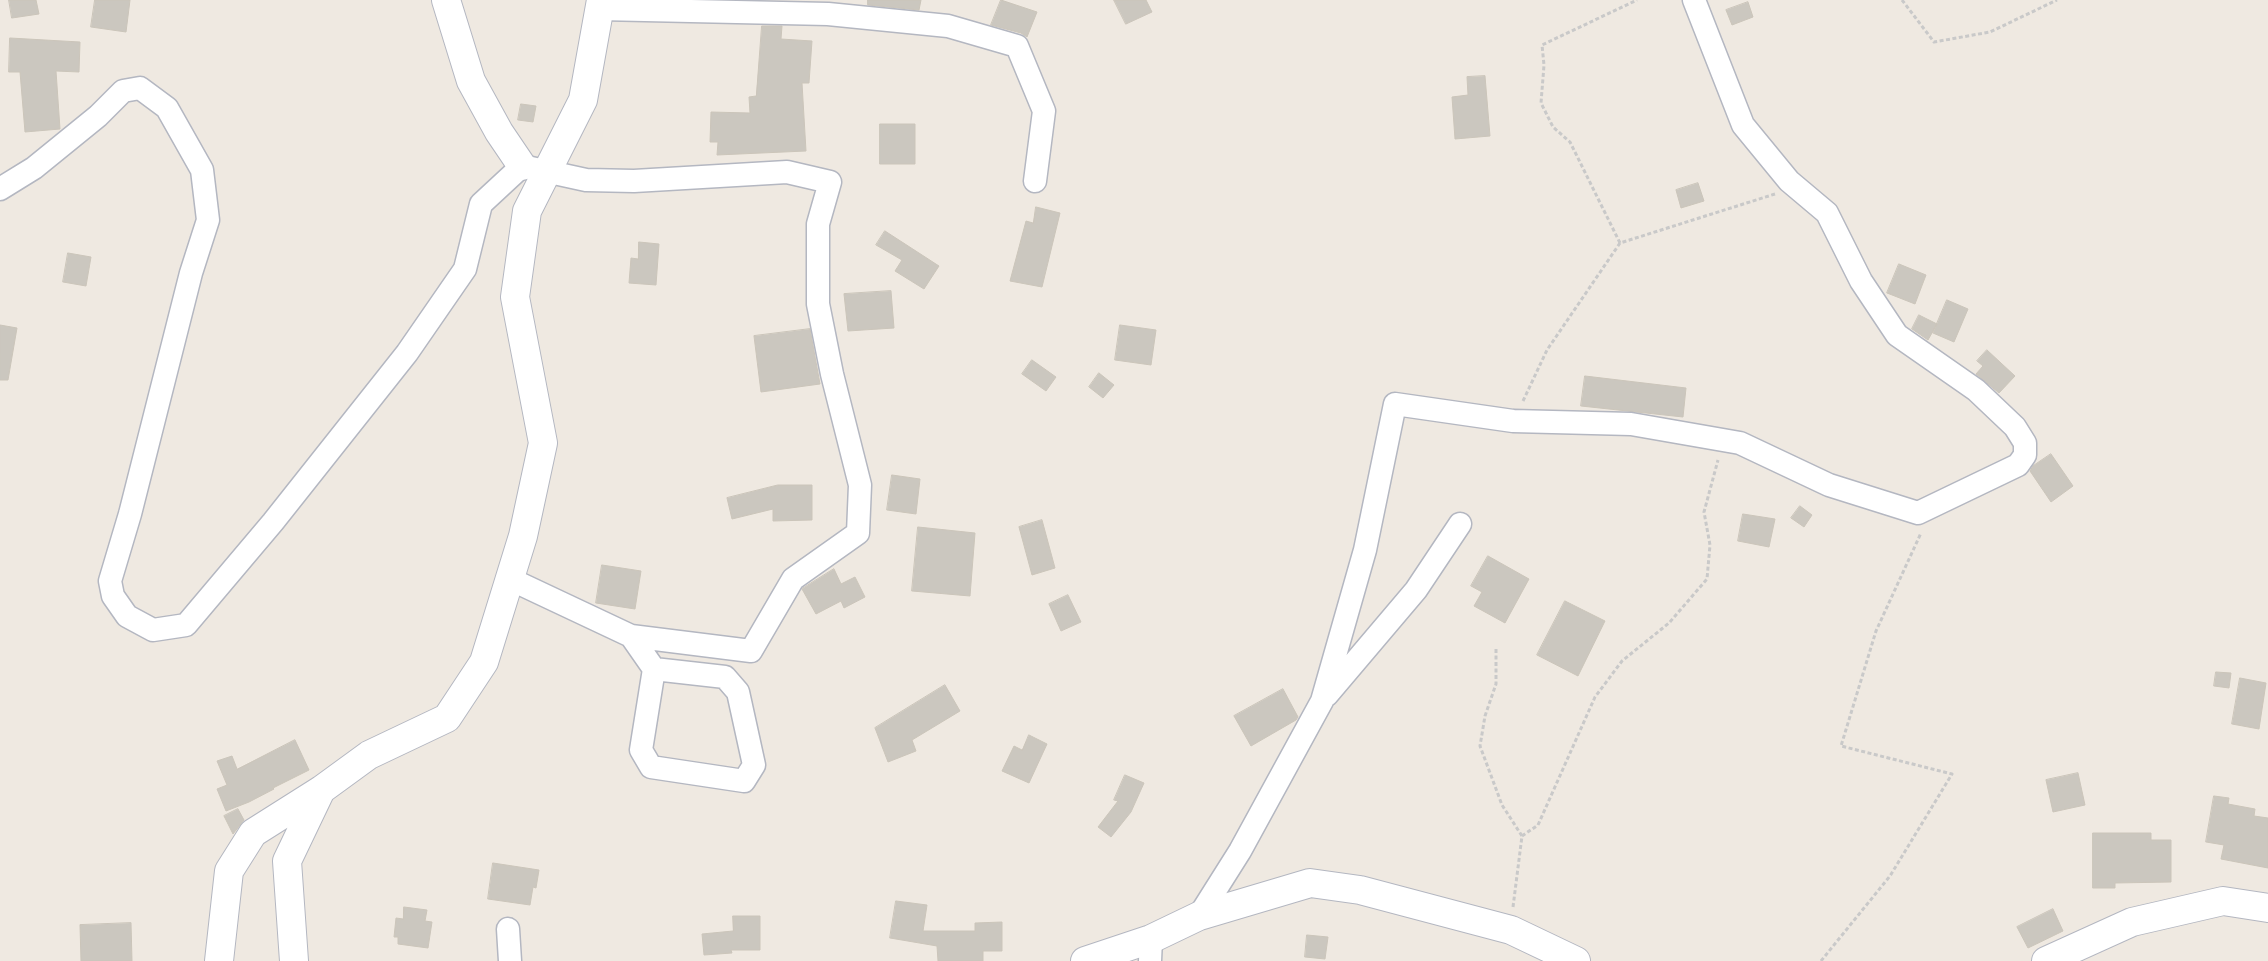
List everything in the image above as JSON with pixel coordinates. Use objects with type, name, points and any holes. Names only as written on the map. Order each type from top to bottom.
[{"type":"street","points":[[446,0],[471,81],[499,132],[535,168],[586,180],[634,181],[787,172],[830,182],[818,224],[818,304],[832,374],[860,485],[858,533],[793,579],[751,651],[630,636],[510,579]]},
{"type":"street","points":[[1322,702],[1365,550],[1395,404],[1513,422],[1631,424],[1740,443],[1829,485],[1918,513],[2018,465],[2025,454],[2025,442],[2015,427],[1976,390],[1897,335],[1861,282],[1827,212],[1789,181],[1743,125],[1694,0]]},
{"type":"street","points":[[0,188],[34,168],[98,116],[122,90],[140,88],[167,108],[202,170],[208,220],[191,273],[130,514],[110,581],[113,596],[127,616],[153,630],[186,625],[273,522],[401,361],[465,269],[480,204],[535,168],[582,100],[600,5],[828,14],[948,26],[1017,46],[1044,111],[1035,181]]},
{"type":"street","points":[[218,961],[229,871],[253,833],[322,790],[369,755],[447,718],[484,662],[523,536],[543,443],[515,297],[535,168]]},
{"type":"street","points":[[1199,916],[1240,850],[1322,702],[1416,590],[1460,524]]},
{"type":"street","points":[[630,636],[654,669],[641,750],[651,767],[744,781],[754,765],[738,692],[725,677],[654,669]]},
{"type":"street","points":[[294,961],[287,861],[322,790]]},
{"type":"street","points":[[1085,961],[1150,950],[1199,916],[1310,883],[1360,890],[1510,930],[1576,961]]},
{"type":"street","points":[[2046,961],[2132,922],[2223,901],[2268,908]]},
{"type":"street","points":[[508,928],[510,961]]},
{"type":"path","points":[[1620,243],[1570,142],[1553,127],[1541,103],[1544,65],[1542,45],[1637,0]]},
{"type":"path","points":[[1902,0],[1934,42],[1990,32],[2057,0]]},
{"type":"path","points":[[1513,422],[1547,350],[1620,243],[1797,188]]},
{"type":"path","points":[[1522,836],[1538,825],[1595,697],[1622,661],[1669,623],[1707,579],[1710,545],[1704,512],[1723,441]]},
{"type":"path","points":[[1821,961],[1890,876],[1952,774],[1840,746],[1876,631],[1923,529],[1918,513]]},
{"type":"path","points":[[1496,649],[1496,684],[1485,716],[1480,746],[1502,805],[1522,836],[1510,930]]},
{"type":"building","points":[[9,0],[36,0],[39,14],[12,18]]},
{"type":"building","points":[[95,0],[130,0],[126,32],[91,27]]},
{"type":"building","points":[[868,0],[921,0],[919,10],[868,5]]},
{"type":"building","points":[[1001,0],[1037,12],[1027,37],[1021,33],[991,25]]},
{"type":"building","points":[[1114,0],[1146,0],[1152,12],[1126,24]]},
{"type":"building","points":[[1748,2],[1753,17],[1732,25],[1726,10]]},
{"type":"building","points":[[762,26],[782,26],[781,39],[812,41],[809,83],[802,83],[806,151],[717,155],[718,142],[710,142],[711,112],[750,113],[749,97],[756,96]]},
{"type":"building","points":[[10,38],[80,42],[79,72],[56,71],[60,129],[25,132],[20,72],[9,72]]},
{"type":"building","points":[[1485,76],[1490,136],[1455,139],[1452,97],[1468,95],[1467,77]]},
{"type":"building","points":[[521,104],[536,106],[533,122],[518,120]]},
{"type":"building","points":[[880,124],[915,124],[915,164],[880,164]]},
{"type":"building","points":[[1698,183],[1704,201],[1681,208],[1676,190]]},
{"type":"building","points":[[1036,207],[1060,213],[1042,287],[1010,281],[1026,221],[1033,223]]},
{"type":"building","points":[[885,231],[939,266],[924,289],[895,271],[902,260],[876,245]]},
{"type":"building","points":[[639,242],[659,244],[656,285],[629,283],[631,258],[638,259]]},
{"type":"building","points":[[68,253],[91,257],[86,286],[63,282]]},
{"type":"building","points":[[1899,264],[1926,275],[1915,304],[1887,293]]},
{"type":"building","points":[[891,291],[894,328],[848,331],[844,294]]},
{"type":"building","points":[[1947,300],[1968,309],[1954,342],[1933,333]]},
{"type":"building","points":[[1919,315],[1937,324],[1928,340],[1912,329]]},
{"type":"building","points":[[0,325],[17,328],[8,380],[0,380]]},
{"type":"building","points":[[1120,325],[1156,330],[1151,365],[1115,360]]},
{"type":"building","points":[[810,329],[820,384],[761,392],[754,336]]},
{"type":"building","points":[[1987,350],[2015,376],[1999,393],[1976,374],[1983,366],[1977,361]]},
{"type":"building","points":[[1032,360],[1056,377],[1046,391],[1022,374]]},
{"type":"building","points":[[1099,373],[1114,385],[1103,398],[1089,387]]},
{"type":"building","points":[[1585,376],[1686,388],[1683,417],[1581,406]]},
{"type":"building","points":[[2051,454],[2073,486],[2051,502],[2030,471],[2033,466]]},
{"type":"building","points":[[892,475],[920,479],[916,514],[887,510]]},
{"type":"building","points":[[778,485],[812,485],[812,520],[773,521],[773,509],[732,519],[727,498]]},
{"type":"building","points":[[1800,506],[1812,515],[1804,527],[1791,518]]},
{"type":"building","points":[[1743,514],[1775,519],[1769,547],[1738,541]]},
{"type":"building","points":[[1042,520],[1055,568],[1032,575],[1019,527]]},
{"type":"building","points":[[918,527],[975,533],[970,596],[912,591]]},
{"type":"building","points":[[1488,556],[1529,579],[1505,623],[1474,606],[1482,592],[1471,586]]},
{"type":"building","points":[[602,565],[641,571],[635,609],[596,603]]},
{"type":"building","points":[[834,569],[841,584],[855,577],[865,597],[844,608],[841,601],[816,614],[802,589]]},
{"type":"building","points":[[1068,595],[1081,622],[1061,631],[1049,604]]},
{"type":"building","points":[[1565,601],[1605,621],[1578,676],[1537,655]]},
{"type":"building","points":[[2216,672],[2231,673],[2229,688],[2214,686]]},
{"type":"building","points":[[2240,678],[2266,683],[2259,729],[2232,724]]},
{"type":"building","points":[[945,685],[960,711],[912,740],[916,751],[888,762],[875,728]]},
{"type":"building","points":[[1283,689],[1298,717],[1296,720],[1251,746],[1234,716]]},
{"type":"building","points":[[1029,735],[1047,744],[1029,783],[1002,771],[1014,746],[1022,750]]},
{"type":"building","points":[[295,740],[309,770],[249,802],[226,811],[217,789],[227,785],[217,761],[232,756],[237,769]]},
{"type":"building","points":[[2078,773],[2085,805],[2053,812],[2046,780]]},
{"type":"building","points":[[1125,775],[1144,783],[1131,812],[1111,837],[1098,827],[1118,801],[1114,800]]},
{"type":"building","points":[[2214,796],[2229,798],[2228,804],[2255,809],[2254,816],[2268,818],[2268,868],[2221,859],[2224,845],[2206,842]]},
{"type":"building","points":[[238,809],[244,820],[233,834],[224,816]]},
{"type":"building","points":[[2093,833],[2151,833],[2151,840],[2171,840],[2171,882],[2115,883],[2115,888],[2093,888]]},
{"type":"building","points":[[493,863],[539,870],[536,888],[533,887],[530,905],[488,899]]},
{"type":"building","points":[[896,901],[927,905],[923,931],[975,931],[975,923],[1002,922],[1002,951],[983,951],[983,961],[938,961],[937,946],[890,938]]},
{"type":"building","points":[[404,907],[427,910],[425,921],[432,922],[428,948],[398,944],[398,937],[394,937],[396,918],[403,919]]},
{"type":"building","points":[[2053,909],[2063,931],[2028,948],[2017,927]]},
{"type":"building","points":[[733,916],[760,916],[760,950],[731,950],[732,953],[704,955],[702,934],[733,931]]},
{"type":"building","points":[[131,923],[132,961],[81,961],[80,925]]},
{"type":"building","points":[[1307,935],[1328,937],[1325,959],[1305,957]]}]
